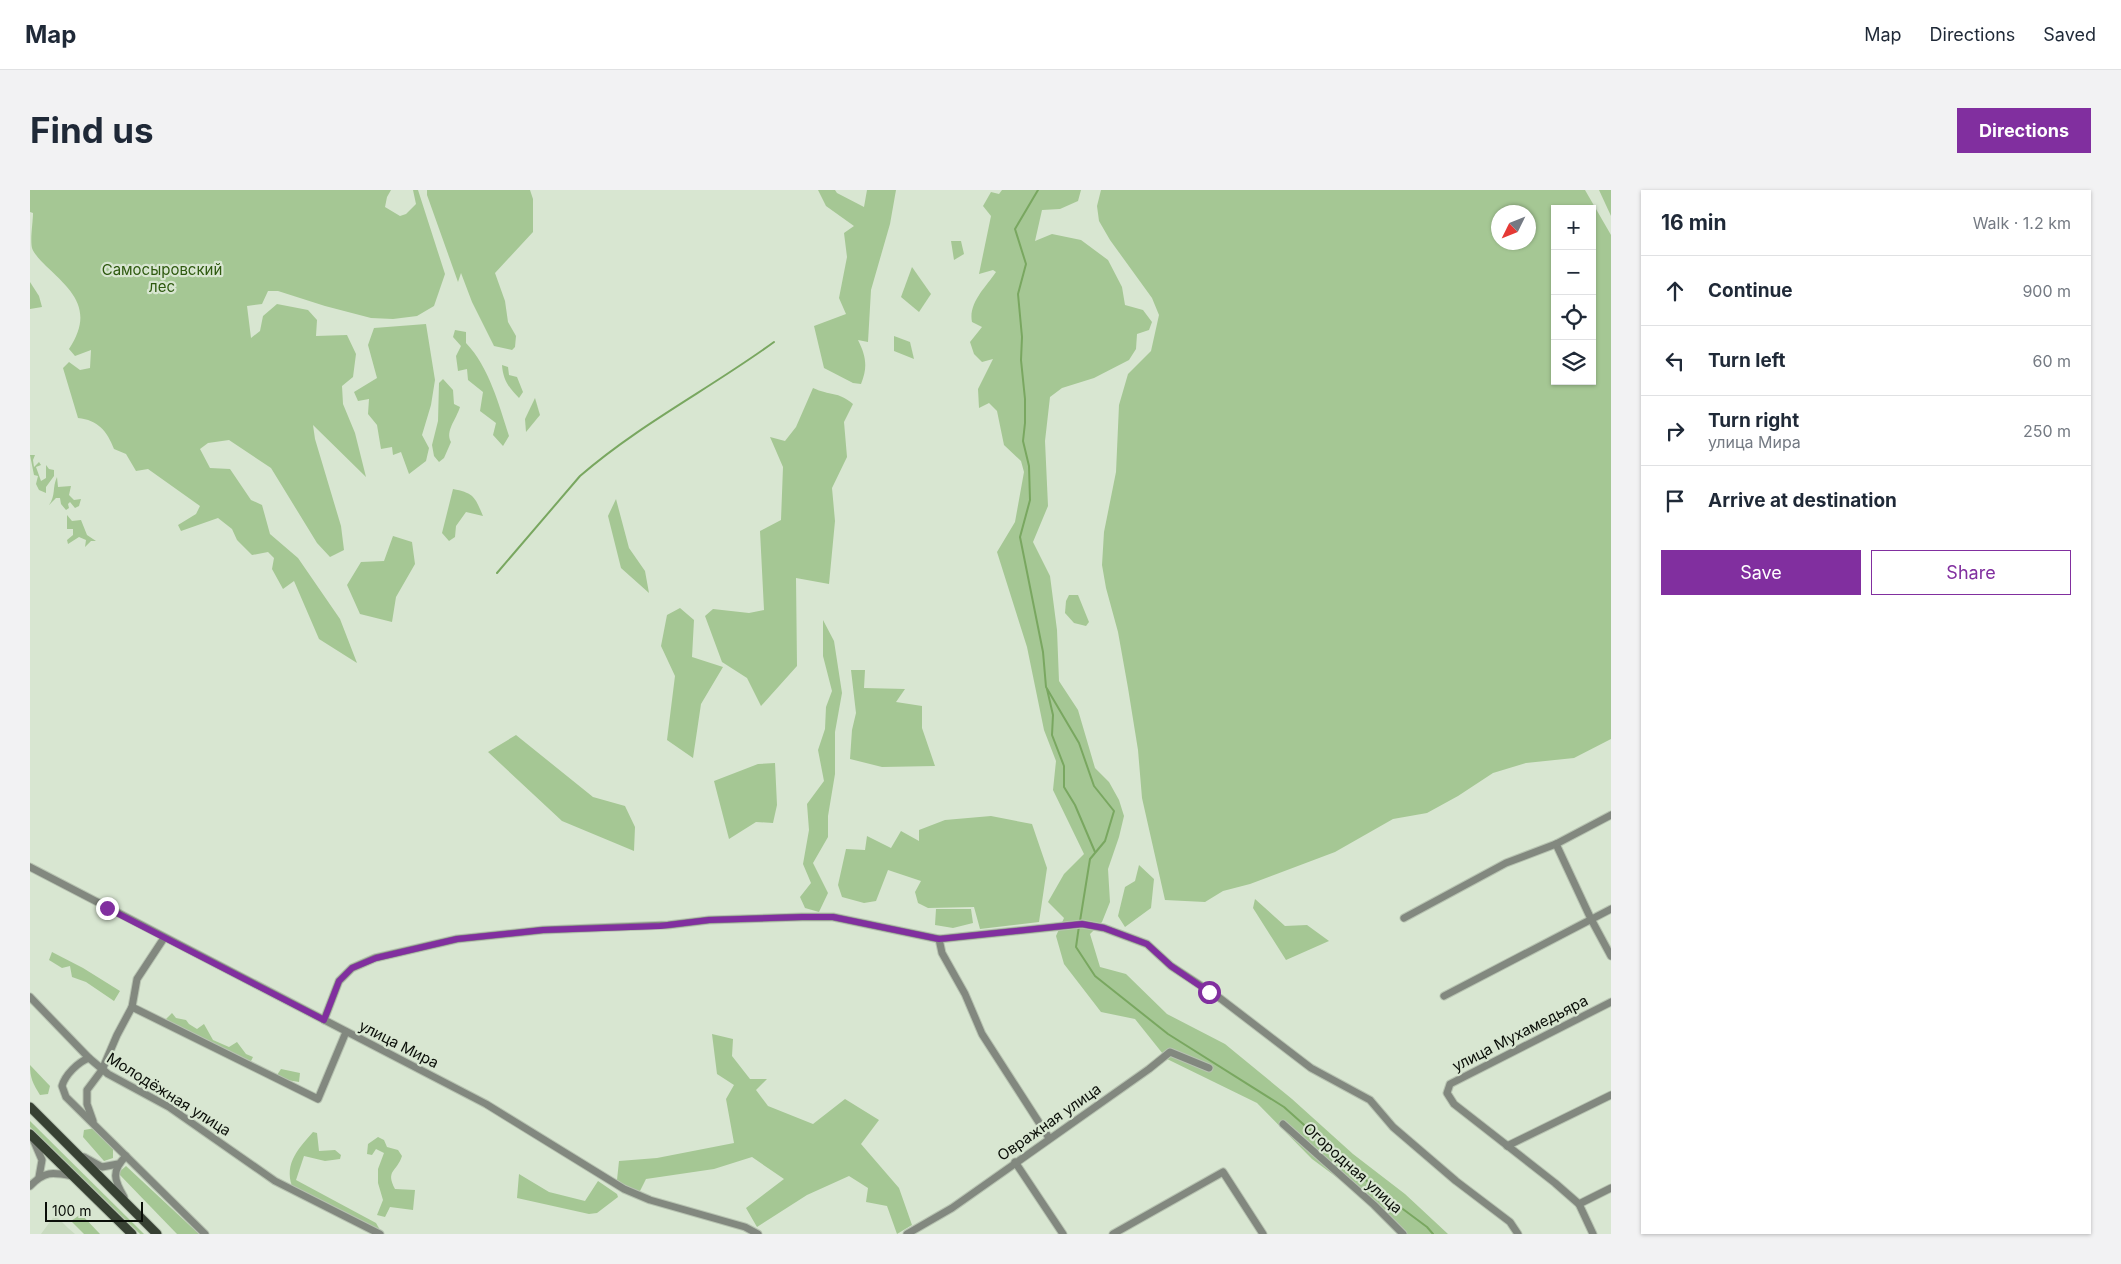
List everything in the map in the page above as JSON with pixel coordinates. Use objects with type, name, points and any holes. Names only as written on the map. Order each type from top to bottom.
[{"type":"main road","points":[[30,1108],[157,1234]]},
{"type":"main road","points":[[30,1134],[132,1234]]},
{"type":"street","points":[[1404,918],[1506,863],[1556,844],[1611,815]]},
{"type":"street","points":[[1556,844],[1591,919],[1611,956]]},
{"type":"street","name":"улица Мира","points":[[30,867],[486,1104],[628,1191],[650,1200],[745,1227],[758,1234]]},
{"type":"street","points":[[1444,996],[1611,909]]},
{"type":"street","points":[[324,1020],[339,981],[352,968],[376,958],[457,939],[543,930],[660,926],[709,920],[833,917],[939,939],[1079,925],[1104,928],[1147,944],[1171,966],[1221,999],[1311,1068],[1370,1100],[1393,1127],[1456,1181],[1510,1222],[1518,1234]]},
{"type":"street","points":[[94,1124],[87,1104],[87,1090],[102,1070],[117,1035],[132,1007],[137,979],[164,938]]},
{"type":"street","points":[[939,939],[942,953],[965,994],[982,1034],[1049,1138]]},
{"type":"street","points":[[30,997],[90,1058]]},
{"type":"street","name":"улица Мухамедьяра","points":[[1507,1146],[1454,1104],[1447,1093],[1450,1084],[1611,1002]]},
{"type":"street","points":[[132,1007],[318,1099],[346,1032]]},
{"type":"street","name":"Овражная улица","points":[[907,1234],[952,1208],[1149,1069],[1170,1052],[1209,1068]]},
{"type":"street","name":"Молодёжная улица","points":[[205,1234],[66,1097],[62,1086],[65,1077],[85,1060],[90,1058],[102,1070],[169,1107],[275,1180],[380,1234]]},
{"type":"street","points":[[1593,1234],[1579,1204],[1507,1146],[1611,1095]]},
{"type":"street","name":"Огородная улица","points":[[1283,1124],[1374,1204],[1403,1234]]},
{"type":"street","points":[[30,1134],[42,1160],[39,1177]]},
{"type":"street","points":[[76,1152],[102,1166],[118,1164]]},
{"type":"street","points":[[126,1156],[118,1164],[115,1177],[116,1184],[128,1205]]},
{"type":"street","points":[[1015,1162],[1063,1234]]},
{"type":"street","points":[[1113,1234],[1223,1172],[1263,1234]]},
{"type":"street","points":[[30,1186],[39,1177],[57,1173],[73,1176]]},
{"type":"street","points":[[1579,1204],[1611,1188]]},
{"type":"street","points":[[740,1234],[745,1227]]},
{"type":"shaded area","points":[[55,1215],[68,1228],[75,1234],[41,1234]]},
{"type":"green space","name":"Самосыровский лес","points":[[30,190],[391,190],[385,207],[400,216],[406,214],[416,204],[413,190],[418,190],[445,274],[434,306],[417,316],[393,319],[371,318],[278,291],[268,291],[262,304],[247,306],[251,338],[260,331],[263,316],[277,304],[308,310],[317,320],[316,336],[347,335],[356,354],[353,377],[342,386],[343,404],[355,433],[366,477],[313,425],[315,439],[341,526],[344,550],[330,557],[317,543],[271,468],[229,440],[208,443],[200,449],[210,468],[230,469],[251,500],[262,505],[270,534],[298,558],[340,619],[357,663],[319,639],[294,581],[283,589],[272,569],[274,558],[268,552],[252,555],[237,540],[232,529],[218,518],[181,531],[178,525],[196,514],[200,506],[148,469],[136,471],[126,454],[114,449],[101,428],[91,421],[78,418],[63,368],[69,362],[80,370],[90,368],[91,350],[75,356],[69,349],[80,324],[80,313],[72,294],[34,253],[31,235],[33,213],[30,212]]},
{"type":"green space","points":[[427,190],[530,190],[533,199],[533,232],[495,273],[505,301],[508,322],[516,336],[515,347],[512,350],[494,346],[472,302],[461,273],[458,282],[427,195]]},
{"type":"green space","points":[[818,190],[835,190],[837,193],[864,207],[867,190],[896,190],[890,224],[871,290],[868,342],[858,340],[865,362],[865,372],[861,384],[853,383],[824,368],[814,326],[846,314],[839,298],[847,257],[844,233],[854,226],[826,206]]},
{"type":"green space","points":[[1002,190],[1081,190],[1078,201],[1060,209],[1042,210],[1035,241],[1052,234],[1081,240],[1108,260],[1122,287],[1125,305],[1143,310],[1152,322],[1149,330],[1137,334],[1136,349],[1129,360],[1094,378],[1062,388],[1050,397],[1045,441],[1048,506],[1033,542],[1050,576],[1057,630],[1059,681],[1078,710],[1095,768],[1109,782],[1119,800],[1124,816],[1108,869],[1110,902],[1102,922],[1090,934],[1100,967],[1126,974],[1167,1014],[1225,1044],[1292,1099],[1353,1154],[1405,1194],[1448,1234],[1404,1234],[1370,1202],[1312,1159],[1257,1103],[1167,1059],[1135,1019],[1101,1012],[1064,964],[1056,936],[1064,918],[1048,902],[1064,874],[1084,854],[1053,790],[1056,761],[1044,730],[1027,647],[997,552],[1015,522],[1024,472],[1021,461],[1004,445],[997,411],[989,403],[979,408],[978,389],[993,359],[982,362],[974,354],[970,342],[982,327],[972,322],[971,315],[975,302],[996,272],[993,270],[979,274],[991,216],[983,206],[991,192],[999,194]]},
{"type":"green space","points":[[1101,190],[1585,190],[1594,205],[1551,205],[1551,385],[1596,385],[1596,209],[1611,235],[1611,739],[1574,758],[1526,763],[1493,773],[1458,796],[1427,813],[1393,819],[1335,852],[1250,884],[1223,891],[1205,902],[1165,900],[1142,798],[1138,750],[1128,688],[1118,632],[1102,565],[1104,532],[1116,472],[1119,405],[1128,374],[1151,351],[1159,315],[1152,298],[1110,240],[1099,221],[1097,206]]},
{"type":"green space","points":[[1599,190],[1611,190],[1611,216]]},
{"type":"green space","points":[[951,241],[961,241],[964,254],[954,260]]},
{"type":"green space","points":[[912,267],[931,294],[919,312],[901,297]]},
{"type":"green space","points":[[30,282],[39,296],[42,307],[30,309]]},
{"type":"green space","points":[[426,324],[435,380],[431,405],[422,435],[429,448],[426,461],[409,474],[401,452],[393,455],[392,447],[381,449],[377,425],[368,414],[369,399],[358,401],[354,392],[377,378],[368,345],[374,328]]},
{"type":"green space","points":[[455,330],[466,332],[466,343],[481,363],[492,387],[509,436],[503,446],[493,435],[496,423],[480,411],[483,392],[468,380],[467,369],[458,371],[456,356],[461,346],[453,337]]},
{"type":"green space","points":[[894,336],[910,342],[914,359],[894,351]]},
{"type":"green space","points":[[502,365],[508,367],[509,375],[517,377],[523,392],[519,398],[507,383]]},
{"type":"green space","points":[[443,379],[453,390],[454,404],[460,407],[450,430],[451,442],[444,458],[439,462],[434,456],[432,445],[438,421],[439,383]]},
{"type":"green space","points":[[813,388],[843,397],[853,404],[844,422],[847,457],[832,488],[835,521],[829,584],[796,578],[797,666],[761,706],[747,678],[722,662],[705,616],[713,609],[749,613],[764,610],[760,531],[781,520],[783,467],[770,437],[785,441],[796,427]]},
{"type":"green space","points":[[535,398],[540,415],[526,432],[525,419]]},
{"type":"green space","points":[[30,455],[35,455],[33,460],[34,467],[39,462],[41,465],[36,467],[41,481],[46,478],[46,465],[49,469],[54,470],[54,476],[46,487],[46,493],[39,490],[36,484],[38,476],[34,475]]},
{"type":"green space","points":[[57,477],[58,487],[71,486],[69,495],[74,500],[81,499],[79,506],[75,508],[70,502],[68,504],[69,508],[66,510],[61,504],[60,498],[56,498],[49,505]]},
{"type":"green space","points":[[453,489],[470,494],[478,504],[483,516],[466,512],[456,526],[455,537],[449,541],[442,533]]},
{"type":"green space","points":[[616,499],[629,548],[645,571],[649,593],[621,568],[608,516]]},
{"type":"green space","points":[[67,515],[72,521],[81,520],[87,535],[96,541],[91,541],[85,547],[86,540],[79,537],[68,544],[67,540],[73,535],[73,529],[67,529]]},
{"type":"green space","points":[[393,536],[412,542],[415,564],[396,597],[392,622],[360,614],[347,585],[361,562],[384,561]]},
{"type":"green space","points":[[1069,595],[1078,595],[1089,622],[1086,626],[1074,623],[1065,613],[1066,601]]},
{"type":"green space","points":[[680,608],[694,620],[692,657],[723,667],[701,704],[693,758],[667,740],[675,676],[661,646],[667,615]]},
{"type":"green space","points":[[823,620],[834,641],[842,693],[835,732],[835,774],[828,816],[828,837],[813,863],[828,893],[819,912],[805,908],[800,897],[811,883],[803,864],[809,830],[807,804],[824,781],[818,750],[825,729],[826,707],[832,691],[823,656]]},
{"type":"green space","points":[[851,670],[865,670],[864,688],[905,689],[896,702],[922,706],[922,728],[935,766],[882,767],[850,759],[852,730],[856,713]]},
{"type":"green space","points":[[516,735],[593,797],[625,806],[635,827],[634,851],[562,821],[488,752]]},
{"type":"green space","points":[[775,763],[777,805],[773,823],[756,822],[729,839],[714,781],[758,764]]},
{"type":"green space","points":[[991,816],[1032,824],[1047,868],[1039,922],[980,929],[974,907],[928,908],[918,903],[915,892],[921,881],[888,870],[876,901],[864,903],[842,897],[838,885],[846,849],[865,850],[867,836],[891,848],[901,831],[919,841],[919,830],[945,820]]},
{"type":"green space","points":[[1139,865],[1154,879],[1151,908],[1125,927],[1118,916],[1125,887],[1135,881]]},
{"type":"green space","points":[[1255,899],[1285,926],[1307,925],[1329,941],[1286,960],[1253,908]]},
{"type":"green space","points":[[936,909],[971,909],[973,923],[953,928],[935,925]]},
{"type":"green space","points":[[52,952],[83,968],[120,991],[114,1001],[86,982],[72,977],[70,966],[62,968],[49,960]]},
{"type":"green space","points":[[172,1013],[176,1018],[186,1020],[197,1029],[204,1024],[213,1040],[229,1047],[237,1042],[246,1054],[253,1057],[250,1063],[165,1020]]},
{"type":"green space","points":[[712,1034],[733,1039],[732,1056],[750,1079],[767,1079],[756,1090],[768,1106],[813,1124],[845,1099],[879,1120],[861,1144],[899,1188],[912,1225],[897,1234],[887,1206],[866,1202],[868,1188],[849,1176],[807,1195],[757,1227],[746,1208],[784,1179],[752,1157],[714,1169],[646,1179],[638,1195],[617,1180],[619,1161],[657,1158],[734,1143],[726,1099],[734,1085],[717,1074]]},
{"type":"green space","points":[[30,1065],[50,1086],[48,1094],[40,1095],[31,1077]]},
{"type":"green space","points":[[281,1069],[300,1073],[299,1082],[287,1080],[277,1075]]},
{"type":"green space","points":[[30,1121],[144,1234],[140,1234],[30,1127]]},
{"type":"green space","points":[[95,1128],[113,1149],[113,1158],[104,1161],[83,1137],[84,1130]]},
{"type":"green space","points":[[313,1132],[317,1133],[319,1151],[335,1150],[341,1155],[340,1159],[325,1161],[304,1156],[296,1180],[376,1223],[380,1230],[292,1186],[290,1178],[291,1163],[298,1150]]},
{"type":"green space","points":[[378,1137],[384,1140],[387,1147],[398,1150],[402,1156],[393,1171],[392,1183],[395,1189],[415,1190],[413,1210],[390,1207],[385,1217],[377,1215],[383,1200],[378,1183],[378,1169],[384,1153],[376,1149],[372,1155],[367,1154],[368,1144]]},
{"type":"green space","points":[[126,1166],[199,1234],[177,1234],[118,1173]]},
{"type":"green space","points":[[519,1174],[549,1192],[585,1201],[598,1181],[617,1194],[618,1197],[597,1213],[589,1214],[517,1198]]},
{"type":"green space","points":[[81,1214],[100,1234],[84,1234],[71,1221]]},
{"type":"waterway","points":[[1038,190],[1015,229],[1026,264],[1018,294],[1025,399],[1023,441],[1029,466],[1030,500],[1020,537],[1043,652],[1046,687],[1079,743],[1094,786],[1114,811],[1105,841],[1090,859],[1080,921]]},
{"type":"waterway","points":[[497,573],[580,476],[651,423],[774,342]]},
{"type":"waterway","points":[[1047,689],[1053,715],[1052,735],[1064,766],[1064,787],[1075,805],[1095,852]]},
{"type":"waterway","points":[[1079,926],[1076,947],[1095,976],[1168,1034],[1284,1107],[1376,1189],[1427,1227],[1433,1234]]},
{"type":"route","points":[[107,908],[324,1020],[339,981],[352,968],[376,958],[457,939],[543,930],[660,926],[709,920],[802,917],[833,917],[939,939],[1049,929],[1082,924],[1104,928],[1147,944],[1171,966],[1209,992]]}]
